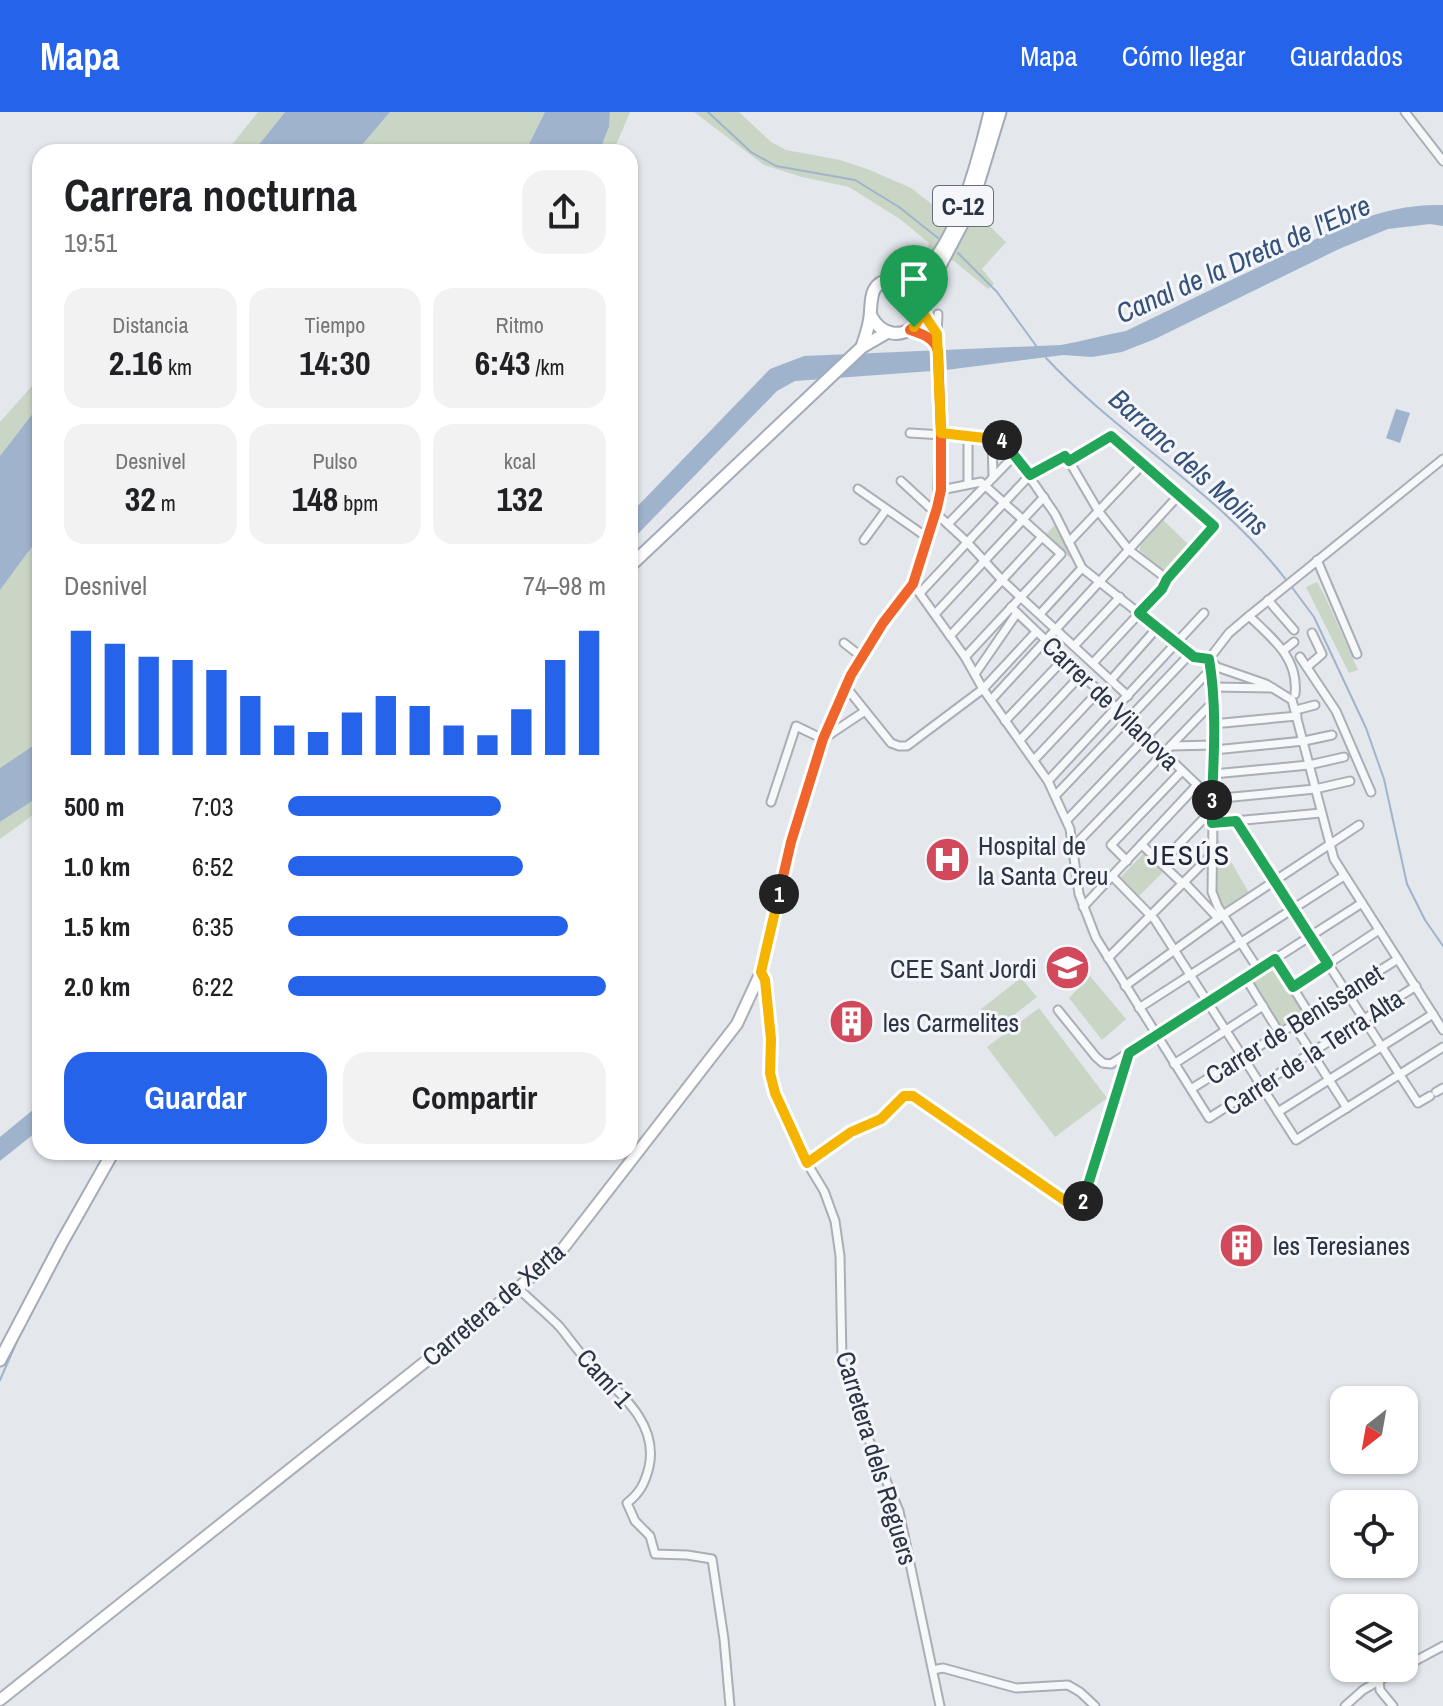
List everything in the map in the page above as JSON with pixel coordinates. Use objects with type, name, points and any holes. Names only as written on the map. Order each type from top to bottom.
[{"type":"main road","name":"C-12","points":[[861,348],[875,289],[888,280],[903,279],[928,266],[944,241],[962,207],[990,112]]},
{"type":"main road","name":"C-12","points":[[925,315],[923,298],[971,207],[1000,112]]},
{"type":"main road","points":[[903,279],[915,286],[923,298]]},
{"type":"main road","points":[[871,316],[888,332],[903,333],[925,315],[938,314]]},
{"type":"main road","points":[[916,588],[941,490],[939,369],[935,342],[925,315]]},
{"type":"main road","points":[[910,330],[935,342]]},
{"type":"main road","points":[[638,558],[861,348],[888,332]]},
{"type":"main road","name":"Carretera de Xerta","points":[[638,1152],[737,1024],[761,972],[791,842],[823,739],[862,657],[883,623],[916,588]]},
{"type":"main road","points":[[0,1360],[108,1160]]},
{"type":"main road","name":"Carretera de Xerta","points":[[0,1700],[518,1288],[561,1251],[632,1160]]},
{"type":"street","points":[[1405,112],[1443,161]]},
{"type":"street","points":[[935,342],[938,314]]},
{"type":"street","points":[[910,433],[992,438],[1006,443],[1044,497],[1082,568],[1201,660],[1209,659],[1229,633],[1443,459]]},
{"type":"street","points":[[968,436],[968,483]]},
{"type":"street","points":[[1069,461],[1111,436],[1214,526],[1167,579],[1162,589],[1093,663]]},
{"type":"street","points":[[992,438],[993,477]]},
{"type":"street","points":[[948,524],[1015,455]]},
{"type":"street","points":[[1167,579],[1129,550],[1099,512],[1065,456],[1030,475],[967,542],[916,588],[1056,795],[1067,820],[1083,907],[1108,958],[1191,1089]]},
{"type":"street","points":[[1069,542],[1143,464]]},
{"type":"street","points":[[901,481],[967,542],[984,563],[1128,696]]},
{"type":"street","points":[[941,490],[981,482],[1061,554],[1020,596],[975,674]]},
{"type":"street","points":[[858,489],[928,538]]},
{"type":"street","points":[[991,700],[1179,495]]},
{"type":"street","points":[[935,614],[1044,497]]},
{"type":"street","points":[[864,540],[886,510]]},
{"type":"street","points":[[950,636],[1042,537]]},
{"type":"street","points":[[1317,560],[1357,654]]},
{"type":"street","points":[[1040,614],[1082,568]]},
{"type":"street","points":[[1074,646],[1120,597]]},
{"type":"street","points":[[1268,600],[1294,630]]},
{"type":"street","points":[[965,657],[1014,610]]},
{"type":"street","name":"Carrer de Vilanova","points":[[1014,610],[1212,799]]},
{"type":"street","points":[[1048,781],[1204,613]]},
{"type":"street","points":[[1249,616],[1284,650],[1294,670],[1295,694]]},
{"type":"street","points":[[1111,680],[1157,628]]},
{"type":"street","points":[[846,686],[895,745],[907,746],[983,689],[1036,632]]},
{"type":"street","points":[[1307,667],[1322,654],[1312,633]]},
{"type":"street","points":[[1284,650],[1294,642]]},
{"type":"street","points":[[844,643],[862,657]]},
{"type":"street","points":[[1056,795],[1190,654]]},
{"type":"street","points":[[1300,657],[1336,711],[1371,792]]},
{"type":"street","points":[[1005,721],[1064,659]]},
{"type":"street","points":[[1209,659],[1214,748],[1212,892],[1221,917]]},
{"type":"street","points":[[1209,659],[1217,667],[1273,688],[1292,700],[1329,845],[1344,876],[1443,1030]]},
{"type":"street","points":[[1067,820],[1211,669]]},
{"type":"street","points":[[1020,740],[1081,675]]},
{"type":"street","points":[[1212,687],[1273,688]]},
{"type":"street","points":[[1034,760],[1098,692]]},
{"type":"street","points":[[1073,845],[1212,703]]},
{"type":"street","points":[[1213,724],[1297,713],[1315,705]]},
{"type":"street","points":[[771,802],[796,726],[823,739],[865,711]]},
{"type":"street","points":[[1171,746],[1214,748],[1304,741],[1332,735]]},
{"type":"street","points":[[1213,774],[1309,765],[1344,757]]},
{"type":"street","points":[[1127,861],[1111,845],[1182,771]]},
{"type":"street","points":[[1212,799],[1315,789],[1350,781]]},
{"type":"street","points":[[1083,907],[1197,785]]},
{"type":"street","points":[[1161,863],[1212,810]]},
{"type":"street","points":[[1212,823],[1321,813]]},
{"type":"street","points":[[1236,821],[1418,1103],[1437,1092]]},
{"type":"street","points":[[1125,986],[1221,917],[1359,825]]},
{"type":"street","points":[[1142,845],[1221,917],[1258,969]]},
{"type":"street","points":[[1108,958],[1212,854]]},
{"type":"street","points":[[1139,1008],[1344,876]]},
{"type":"street","points":[[1113,877],[1151,916],[1296,1140],[1443,1047]]},
{"type":"street","points":[[1058,1010],[1103,1063],[1111,1064],[1362,903]]},
{"type":"street","points":[[1293,987],[1379,930]]},
{"type":"street","points":[[1275,959],[1310,1015]]},
{"type":"street","name":"Carrer de Benissanet","points":[[1191,1089],[1398,959]]},
{"type":"street","name":"Carretera dels Reguers","points":[[761,972],[765,980],[771,1039],[770,1073],[780,1104],[807,1163],[824,1191],[835,1221],[840,1256],[842,1360],[863,1426],[899,1511],[940,1706]]},
{"type":"street","points":[[1245,977],[1280,1034]]},
{"type":"street","name":"Carrer de la Terra Alta","points":[[1191,1089],[1209,1118],[1416,986]]},
{"type":"street","points":[[1174,1064],[1263,1006]]},
{"type":"street","points":[[1278,1112],[1433,1014]]},
{"type":"street","points":[[1294,1025],[1347,1108]]},
{"type":"street","points":[[807,1163],[851,1132],[881,1119],[904,1096],[913,1096],[1080,1211],[1129,1053]]},
{"type":"street","name":"Camí 1","points":[[518,1288],[557,1324],[590,1364],[618,1390],[633,1407],[647,1432],[651,1457],[648,1471],[640,1493],[627,1503],[635,1521],[650,1536],[655,1554],[712,1559],[730,1706]]},
{"type":"street","points":[[1418,1659],[1443,1646]]},
{"type":"street","points":[[933,1670],[943,1668],[1024,1689],[1068,1685],[1095,1706]]},
{"type":"street","points":[[1345,1706],[1376,1682]]},
{"type":"street","points":[[1379,1682],[1380,1690],[1393,1706]]},
{"type":"green space","points":[[258,112],[285,112],[259,144],[232,144]]},
{"type":"green space","points":[[390,112],[545,112],[529,144],[363,144]]},
{"type":"green space","points":[[610,112],[630,112],[616,144],[602,144],[609,128]]},
{"type":"green space","points":[[694,112],[739,112],[771,142],[786,150],[840,160],[870,170],[911,188],[947,216],[978,215],[1006,242],[982,269],[994,284],[988,289],[954,261],[927,257],[929,243],[900,219],[849,187],[764,165]]},
{"type":"green space","points":[[32,386],[32,414],[0,456],[0,422]]},
{"type":"green space","points":[[1163,520],[1192,548],[1171,572],[1164,572],[1140,551],[1140,546]]},
{"type":"green space","points":[[1055,525],[1074,561],[1044,536]]},
{"type":"green space","points":[[32,547],[32,746],[0,768],[0,590]]},
{"type":"green space","points":[[1317,582],[1358,670],[1349,673],[1306,587]]},
{"type":"green space","points":[[32,801],[32,816],[0,839],[0,822]]},
{"type":"green space","points":[[1218,839],[1249,893],[1224,909],[1215,893],[1215,841]]},
{"type":"green space","points":[[1145,852],[1164,871],[1138,897],[1119,879]]},
{"type":"green space","points":[[1271,964],[1305,1013],[1284,1029],[1250,981],[1250,977]]},
{"type":"green space","points":[[1090,976],[1126,1019],[1102,1040],[1069,998]]},
{"type":"green space","points":[[1021,978],[1037,997],[997,1028],[981,1009]]},
{"type":"green space","points":[[1039,1008],[1107,1098],[1055,1137],[987,1047]]},
{"type":"water","points":[[285,112],[390,112],[363,144],[259,144]]},
{"type":"water","points":[[545,112],[610,112],[609,127],[602,144],[529,144]]},
{"type":"water","points":[[1443,205],[1443,226],[1430,224],[1388,229],[1339,249],[1155,339],[1122,352],[795,381],[777,391],[638,534],[638,506],[770,369],[804,356],[1061,345],[1126,331],[1356,221],[1420,206]]},
{"type":"water","points":[[1396,409],[1410,413],[1400,443],[1386,438]]},
{"type":"water","points":[[32,414],[32,547],[0,590],[0,456]]},
{"type":"water","points":[[32,746],[32,801],[0,822],[0,768]]},
{"type":"water","points":[[32,1111],[32,1135],[0,1161],[0,1137]]},
{"type":"waterway","name":"Barranc dels Molins","points":[[708,112],[751,152],[776,166],[855,180],[899,207],[938,238]]},
{"type":"waterway","name":"Barranc dels Molins","points":[[958,253],[997,292],[1037,347]]},
{"type":"waterway","name":"Barranc dels Molins","points":[[1046,358],[1075,387],[1232,520],[1287,581]]},
{"type":"waterway","name":"Barranc dels Molins","points":[[1291,586],[1314,617],[1366,728],[1384,779],[1407,884],[1425,920],[1443,946]]},
{"type":"waterway","points":[[0,1380],[18,1339]]},
{"type":"place","name":"Hospital de la Santa Creu","points":[[947,860]]},
{"type":"place","name":"CEE Sant Jordi","points":[[1068,968]]},
{"type":"place","name":"les Carmelites","points":[[852,1022]]},
{"type":"place","name":"les Teresianes","points":[[1242,1245]]},
{"type":"district","name":"JESÚS","points":[[1189,855]]},
{"type":"route","points":[[923,313],[937,334],[939,369],[941,433],[1002,440],[1030,475],[1065,456],[1069,461],[1111,436],[1214,526],[1139,613],[1194,657],[1209,659],[1214,750],[1212,823],[1236,821],[1328,964],[1293,987],[1275,959],[1129,1053],[1080,1211],[913,1096],[904,1096],[881,1119],[851,1132],[807,1163],[775,1093],[770,1073],[771,1039],[765,980],[761,972],[791,842],[816,758],[851,675],[883,623],[913,584],[941,490],[938,352],[937,346],[927,337],[910,330],[914,327],[923,313]]},
{"type":"water label","name":"Canal de la Dreta de l'Ebre","points":[[1243,259]]}]
